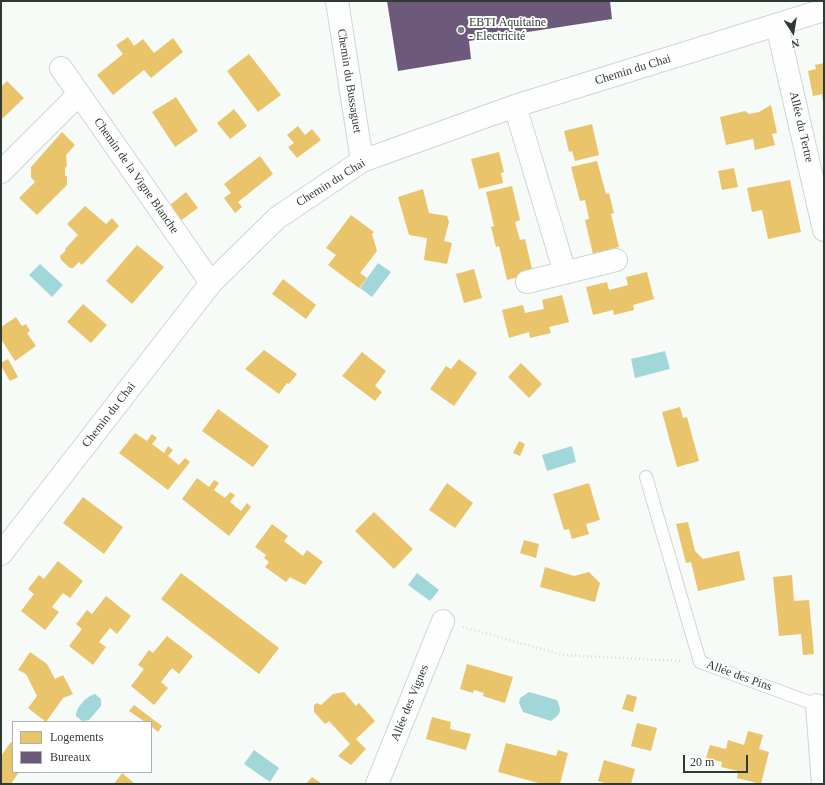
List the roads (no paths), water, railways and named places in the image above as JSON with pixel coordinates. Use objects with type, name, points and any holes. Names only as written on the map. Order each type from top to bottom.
[{"type":"street","name":"Chemin du Bussaguet","points":[[337,1],[362,161]]},
{"type":"street","name":"Chemin du Chai","points":[[1,554],[211,283],[277,218],[362,161],[515,106],[824,10]]},
{"type":"street","name":"Allée du Tertre","points":[[777,25],[824,230]]},
{"type":"street","name":"Chemin de la Vigne Blanche","points":[[61,68],[211,283]]},
{"type":"street","points":[[1,172],[79,94]]},
{"type":"street","points":[[515,106],[565,273]]},
{"type":"street","points":[[527,282],[616,260]]},
{"type":"street","name":"Allée des Vignes","points":[[377,784],[443,621]]},
{"type":"street","name":"Allée des Pins","points":[[817,705],[823,784]]},
{"type":"lane","name":"Allée des Pins","points":[[646,477],[700,662],[817,705]]},
{"type":"water","points":[[378,263],[391,272],[372,297],[360,288]]},
{"type":"water","points":[[40,264],[63,285],[52,297],[29,275]]},
{"type":"water","points":[[665,351],[670,369],[635,378],[631,359]]},
{"type":"water","points":[[572,446],[576,462],[547,471],[542,455]]},
{"type":"water","points":[[417,573],[439,590],[430,601],[408,585]]},
{"type":"water","points":[[529,692],[557,700],[560,707],[559,714],[551,721],[523,712],[519,703],[520,698]]},
{"type":"water","points":[[95,694],[101,699],[101,706],[89,720],[82,721],[76,716],[76,713],[85,699]]},
{"type":"water","points":[[254,750],[279,768],[270,782],[244,764]]},
{"type":"place","name":"EBTI Aquitaine - Electricité","points":[[461,30]]}]
